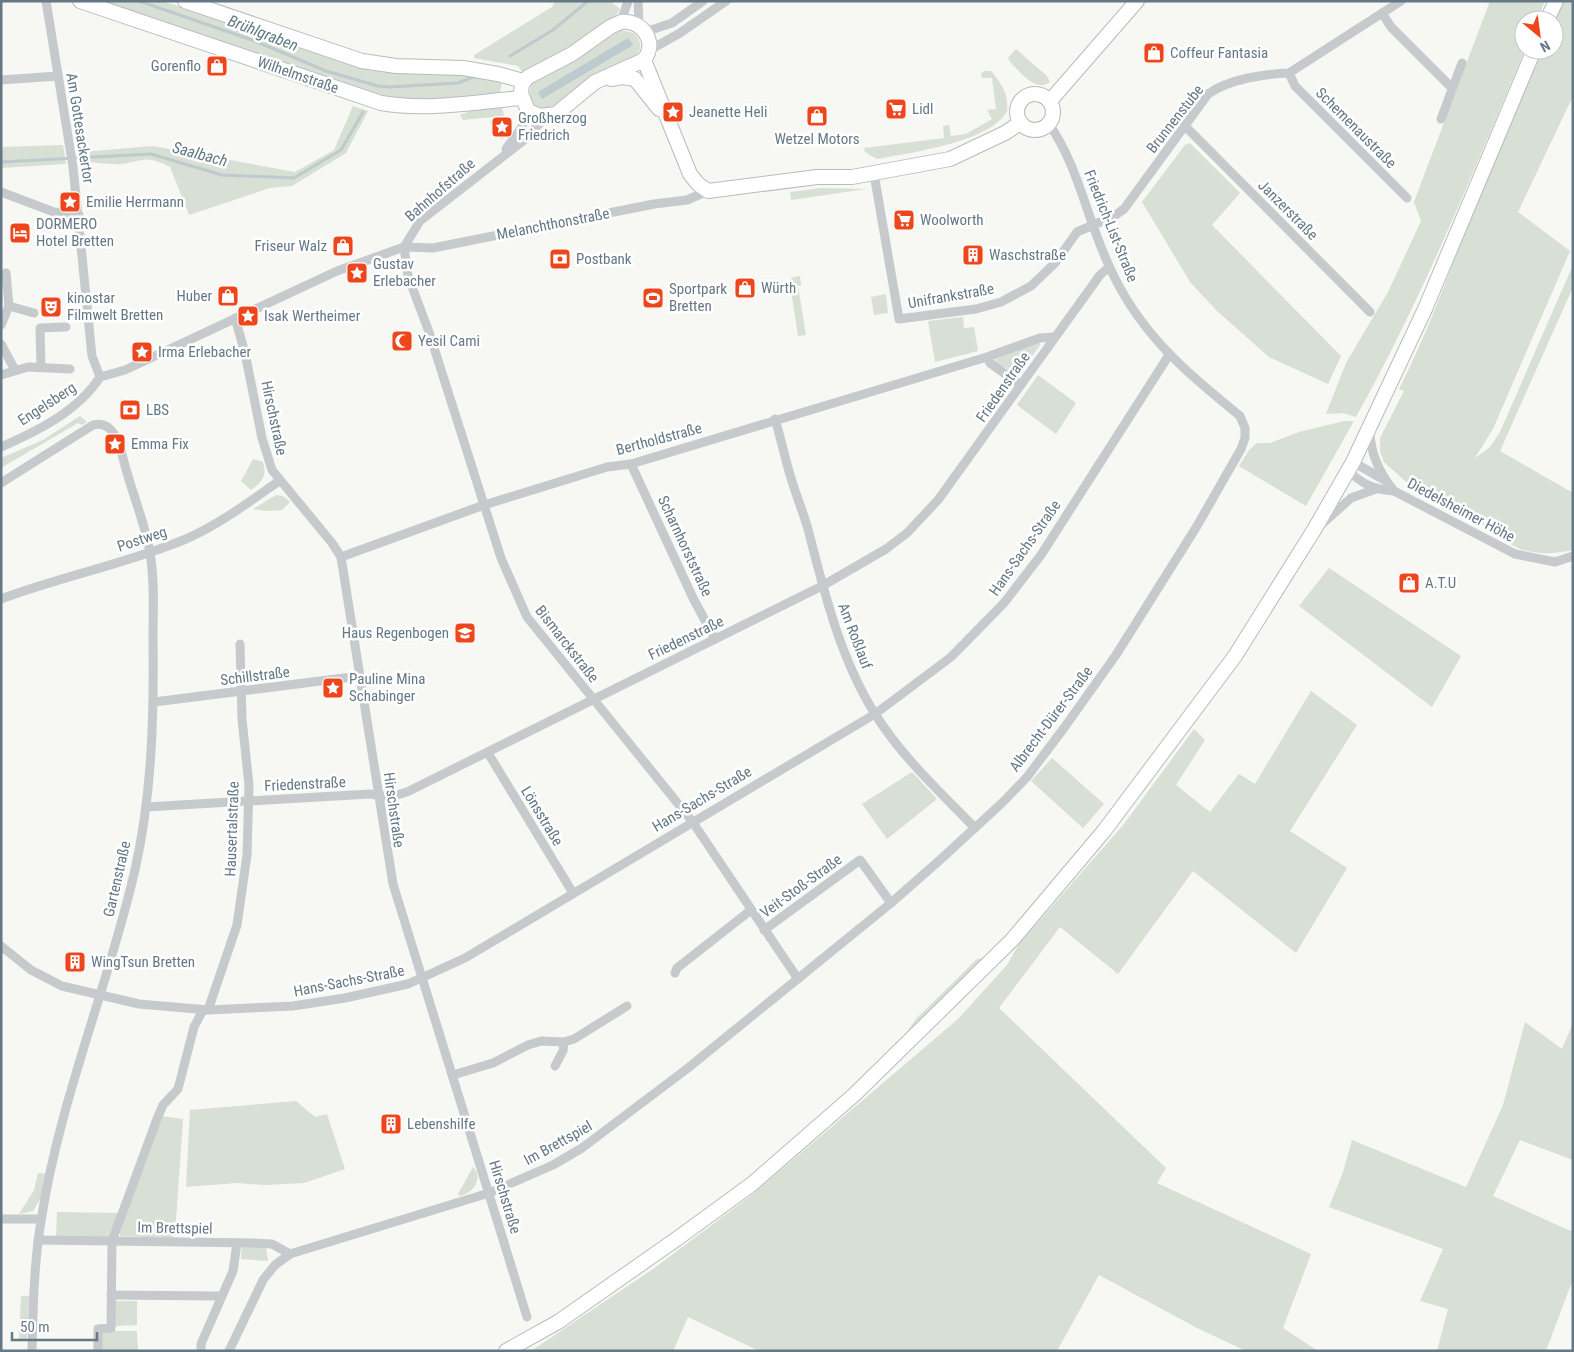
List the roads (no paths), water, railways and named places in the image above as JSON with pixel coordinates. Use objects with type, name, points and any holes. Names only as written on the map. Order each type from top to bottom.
[{"type":"main road","name":"Wilhelmstraße","points":[[80,1],[380,103],[419,108],[522,98]]},
{"type":"main road","points":[[186,1],[362,62],[396,66],[463,68],[498,74],[523,81]]},
{"type":"main road","points":[[1050,101],[1137,1]]},
{"type":"main road","points":[[621,22],[630,22],[642,29],[649,40],[646,55],[640,64],[595,82],[561,110],[546,117],[528,111],[522,98],[521,88],[523,81],[572,54],[610,27],[621,22]]},
{"type":"main road","points":[[646,55],[664,113],[690,174],[698,184],[708,191]]},
{"type":"main road","points":[[506,1351],[541,1332],[624,1277],[752,1184],[884,1068],[1012,940],[1104,831],[1235,656],[1314,530],[1370,431],[1425,309],[1530,60]]},
{"type":"main road","points":[[595,82],[623,77],[635,79],[656,107],[664,113]]},
{"type":"main road","points":[[1042,95],[1050,101],[1054,112],[1049,124],[1040,130],[1035,130],[1029,129],[1020,123],[1018,105],[1026,96],[1042,95]]},
{"type":"main road","name":"Melanchthonstraße","points":[[708,191],[817,176],[852,177],[950,160],[997,138],[1020,123]]},
{"type":"street","name":"Am Gottesackertor","points":[[46,1],[74,167],[92,356],[100,377]]},
{"type":"street","points":[[621,22],[628,1]]},
{"type":"street","points":[[638,1],[642,29],[672,24],[703,1]]},
{"type":"street","points":[[646,55],[726,1]]},
{"type":"street","name":"Brunnenstube","points":[[1094,226],[1124,209],[1186,127],[1208,94],[1217,88],[1276,74],[1289,74],[1401,1]]},
{"type":"street","points":[[1382,13],[1391,27],[1452,88]]},
{"type":"street","points":[[1441,119],[1462,63]]},
{"type":"street","name":"Schemenaustraße","points":[[1289,74],[1295,86],[1407,198]]},
{"type":"street","points":[[1,80],[58,76]]},
{"type":"street","name":"Bahnhofstraße","points":[[500,157],[522,127],[528,111]]},
{"type":"street","name":"Bahnhofstraße","points":[[404,247],[412,231],[420,221],[533,132],[546,117]]},
{"type":"street","name":"Friedrich-List-Straße","points":[[1049,124],[1061,141],[1109,267],[1138,319],[1152,338],[1169,355],[1240,416]]},
{"type":"street","name":"Janzerstraße","points":[[1186,127],[1370,312]]},
{"type":"street","name":"Unifrankstraße","points":[[874,174],[899,319],[976,309],[1001,302],[1031,286],[1055,263],[1077,232],[1094,226]]},
{"type":"street","name":"Melanchthonstraße","points":[[100,377],[125,370],[337,271],[404,247],[433,248],[654,204],[687,200],[708,191]]},
{"type":"street","points":[[1,192],[54,212],[79,215]]},
{"type":"street","name":"Bismarckstraße","points":[[404,247],[408,276],[429,332],[512,586],[527,618],[692,821],[798,979]]},
{"type":"street","name":"Friedenstraße","points":[[146,807],[370,794],[390,796],[407,792],[822,586],[886,549],[907,533],[938,500],[1100,275],[1109,267]]},
{"type":"street","points":[[1,325],[9,306],[6,273]]},
{"type":"street","points":[[9,306],[23,310],[37,320],[66,327]]},
{"type":"street","name":"Hirschstraße","points":[[235,318],[245,353],[266,456],[279,481],[332,543],[341,557],[393,884],[424,979],[526,1317]]},
{"type":"street","points":[[37,320],[41,367]]},
{"type":"street","name":"Bertholdstraße","points":[[341,557],[484,505],[606,467],[631,464],[987,357],[1040,338],[1055,337]]},
{"type":"street","points":[[1,344],[14,370]]},
{"type":"street","name":"Hans-Sachs-Straße","points":[[1,946],[31,970],[50,981],[98,995],[139,1004],[205,1010],[277,1008],[320,1003],[390,989],[424,979],[494,942],[692,821],[875,714],[951,657],[978,632],[1023,580],[1169,355]]},
{"type":"street","points":[[987,357],[990,363],[1021,385]]},
{"type":"street","points":[[1,375],[14,370],[41,367],[70,369]]},
{"type":"street","name":"Engelsberg","points":[[1,447],[44,426],[75,405],[91,391],[100,377]]},
{"type":"street","name":"Albrecht-Dürer-Straße","points":[[798,979],[891,903],[975,828],[1003,802],[1042,758],[1139,620],[1197,526],[1241,449],[1245,438],[1245,428],[1240,416]]},
{"type":"street","name":"Am Roßlauf","points":[[776,419],[790,476],[807,527],[822,586],[847,659],[875,714],[913,763],[975,828]]},
{"type":"street","name":"Gartenstraße","points":[[1,483],[93,425],[104,424],[114,433],[150,552],[154,702],[146,807],[128,900],[98,995],[58,1146],[41,1219],[38,1240],[32,1351]]},
{"type":"street","points":[[1370,431],[1372,454],[1386,481],[1394,491]]},
{"type":"street","name":"Scharnhorststraße","points":[[631,464],[715,639]]},
{"type":"street","points":[[1350,466],[1386,481]]},
{"type":"street","points":[[1350,466],[1362,483],[1376,489],[1394,491]]},
{"type":"street","name":"Postweg","points":[[1,599],[186,539],[226,519],[279,481]]},
{"type":"street","points":[[1314,530],[1351,498],[1376,489]]},
{"type":"street","name":"Diedelsheimer Höhe","points":[[1394,491],[1515,554],[1556,562],[1573,556]]},
{"type":"street","name":"Hausertalstraße","points":[[112,1241],[163,1105],[178,1088],[194,1028],[205,1010],[226,961],[240,911],[247,855],[249,785],[241,692],[240,644]]},
{"type":"street","name":"Schillstraße","points":[[154,702],[360,676]]},
{"type":"street","name":"Lönsstraße","points":[[488,752],[572,893]]},
{"type":"street","name":"Veit-Stoß-Straße","points":[[764,930],[860,860],[891,903]]},
{"type":"street","points":[[675,973],[677,968],[751,910]]},
{"type":"street","name":"Im Brettspiel","points":[[229,1351],[263,1280],[275,1265],[290,1254],[489,1193],[553,1165],[610,1129],[798,979]]},
{"type":"street","points":[[452,1075],[493,1063],[528,1045],[542,1041],[564,1042],[574,1039],[627,1006]]},
{"type":"street","points":[[555,1066],[563,1051],[564,1042]]},
{"type":"street","points":[[1,1219],[41,1219]]},
{"type":"street","name":"Im Brettspiel","points":[[38,1240],[272,1244],[290,1254]]},
{"type":"street","points":[[98,1351],[98,1329],[111,1328],[112,1241]]},
{"type":"street","points":[[201,1351],[201,1344],[233,1271],[237,1243]]},
{"type":"street","points":[[111,1295],[221,1296]]},
{"type":"waterway","name":"Brühlgraben","points":[[139,1],[255,41],[326,71],[378,86],[458,83],[473,77]]},
{"type":"waterway","name":"Saalbach","points":[[510,56],[553,30],[588,1]]},
{"type":"waterway","name":"Saalbach","points":[[1,162],[151,154],[222,175],[294,178],[341,150],[363,112]]},
{"type":"place","name":"Coffeur Fantasia","points":[[1154,53]]},
{"type":"place","name":"Gorenflo","points":[[217,66]]},
{"type":"place","name":"Lidl","points":[[896,109]]},
{"type":"place","name":"Jeanette Heli","points":[[673,112]]},
{"type":"place","name":"Wetzel Motors","points":[[817,116]]},
{"type":"place","name":"Großherzog Friedrich","points":[[502,127]]},
{"type":"place","name":"Emilie Herrmann","points":[[70,202]]},
{"type":"place","name":"Woolworth","points":[[904,220]]},
{"type":"place","name":"DORMERO Hotel Bretten","points":[[20,233]]},
{"type":"place","name":"Friseur Walz","points":[[343,246]]},
{"type":"place","name":"Waschstraße","points":[[973,255]]},
{"type":"place","name":"Postbank","points":[[560,259]]},
{"type":"place","name":"Gustav Erlebacher","points":[[357,273]]},
{"type":"place","name":"Würth","points":[[745,288]]},
{"type":"place","name":"Huber","points":[[228,296]]},
{"type":"place","name":"Sportpark Bretten","points":[[653,298]]},
{"type":"place","name":"kinostar Filmwelt Bretten","points":[[51,307]]},
{"type":"place","name":"Isak Wertheimer","points":[[248,316]]},
{"type":"place","name":"Yesil Cami","points":[[402,341]]},
{"type":"place","name":"Irma Erlebacher","points":[[142,352]]},
{"type":"place","name":"LBS","points":[[130,410]]},
{"type":"place","name":"Emma Fix","points":[[115,444]]},
{"type":"place","name":"A.T.U","points":[[1409,583]]},
{"type":"place","name":"Haus Regenbogen","points":[[465,633]]},
{"type":"place","name":"Pauline Mina Schabinger","points":[[333,688]]},
{"type":"place","name":"WingTsun Bretten","points":[[75,962]]},
{"type":"place","name":"Lebenshilfe","points":[[391,1124]]}]
